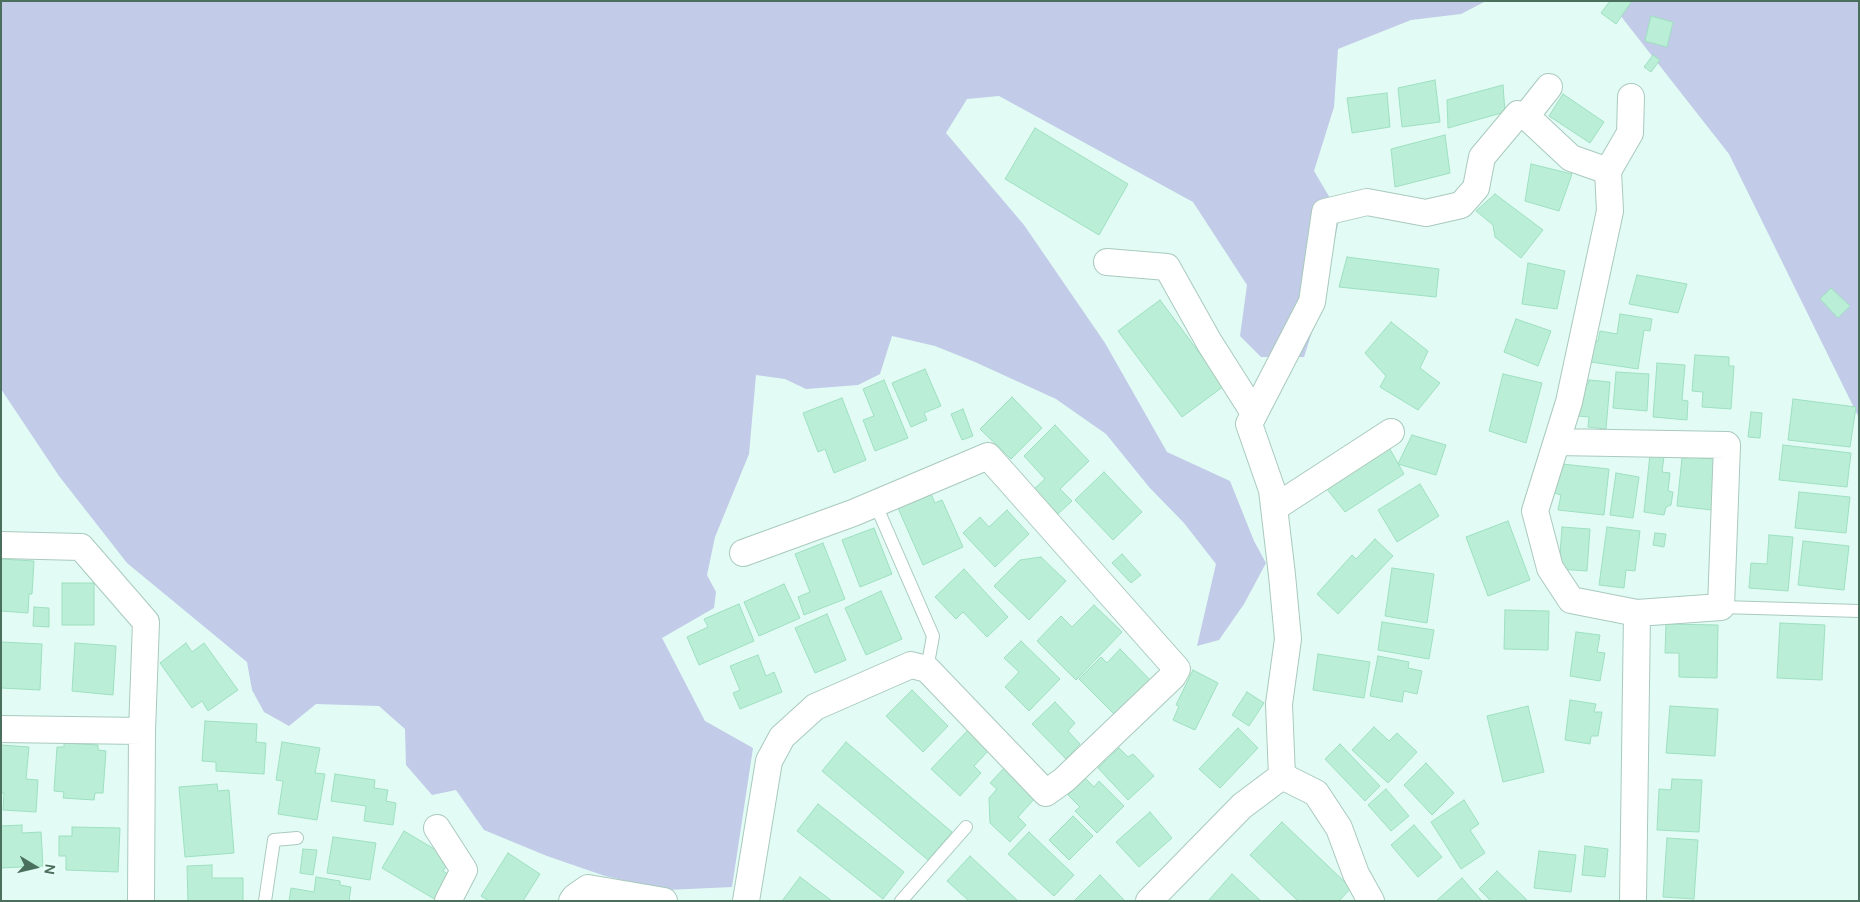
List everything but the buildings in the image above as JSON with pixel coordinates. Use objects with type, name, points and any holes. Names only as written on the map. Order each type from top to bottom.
[{"type":"street","points":[[1526,116],[1550,87]]},
{"type":"street","points":[[1557,442],[1727,445],[1721,607],[1637,613],[1571,600],[1550,568],[1535,512],[1569,402],[1610,211],[1608,171],[1630,133],[1631,97]]},
{"type":"street","points":[[1282,776],[1279,704],[1288,638],[1272,490],[1249,424],[1312,302],[1325,212],[1366,202],[1426,213],[1461,205],[1476,188],[1482,157],[1518,114],[1526,116],[1571,158],[1608,171]]},
{"type":"street","points":[[1107,262],[1167,267],[1209,342],[1254,413]]},
{"type":"street","points":[[1274,508],[1391,432]]},
{"type":"street","points":[[743,553],[854,513],[988,456],[1177,669],[1173,676],[1064,780],[1046,793],[928,669],[911,665],[815,707],[782,737],[770,762],[746,901]]},
{"type":"street","points":[[1,545],[81,547],[146,622],[142,731],[141,901]]},
{"type":"street","points":[[1633,901],[1637,613]]},
{"type":"street","points":[[1,729],[142,731]]},
{"type":"street","points":[[1148,901],[1242,806],[1282,776]]},
{"type":"street","points":[[1282,776],[1316,793],[1339,828],[1356,874],[1371,901]]},
{"type":"street","points":[[438,828],[464,870],[448,901]]},
{"type":"street","points":[[572,901],[588,888],[664,901]]},
{"type":"lane","points":[[875,503],[933,636],[928,669]]},
{"type":"lane","points":[[1721,607],[1859,612]]},
{"type":"lane","points":[[901,901],[966,827]]},
{"type":"lane","points":[[265,901],[274,840],[297,838]]},
{"type":"shaded area","points":[[1,1],[1486,1],[1461,14],[1411,20],[1338,49],[1334,107],[1314,171],[1340,215],[1321,304],[1304,357],[1261,357],[1240,336],[1247,285],[1193,202],[999,96],[967,99],[946,133],[1024,225],[1105,343],[1167,452],[1230,481],[1254,541],[1266,563],[1244,604],[1219,640],[1197,646],[1216,564],[1184,523],[1149,487],[1106,434],[1056,399],[935,346],[892,336],[880,374],[858,385],[806,389],[785,379],[756,375],[749,454],[715,537],[707,575],[716,592],[714,608],[662,638],[705,721],[753,748],[732,887],[667,890],[605,876],[547,856],[484,830],[456,790],[432,795],[406,765],[405,729],[379,706],[316,704],[289,726],[264,712],[252,690],[247,662],[127,563],[59,476],[1,389]]},
{"type":"shaded area","points":[[1609,1],[1859,1],[1859,418],[1729,154]]}]
